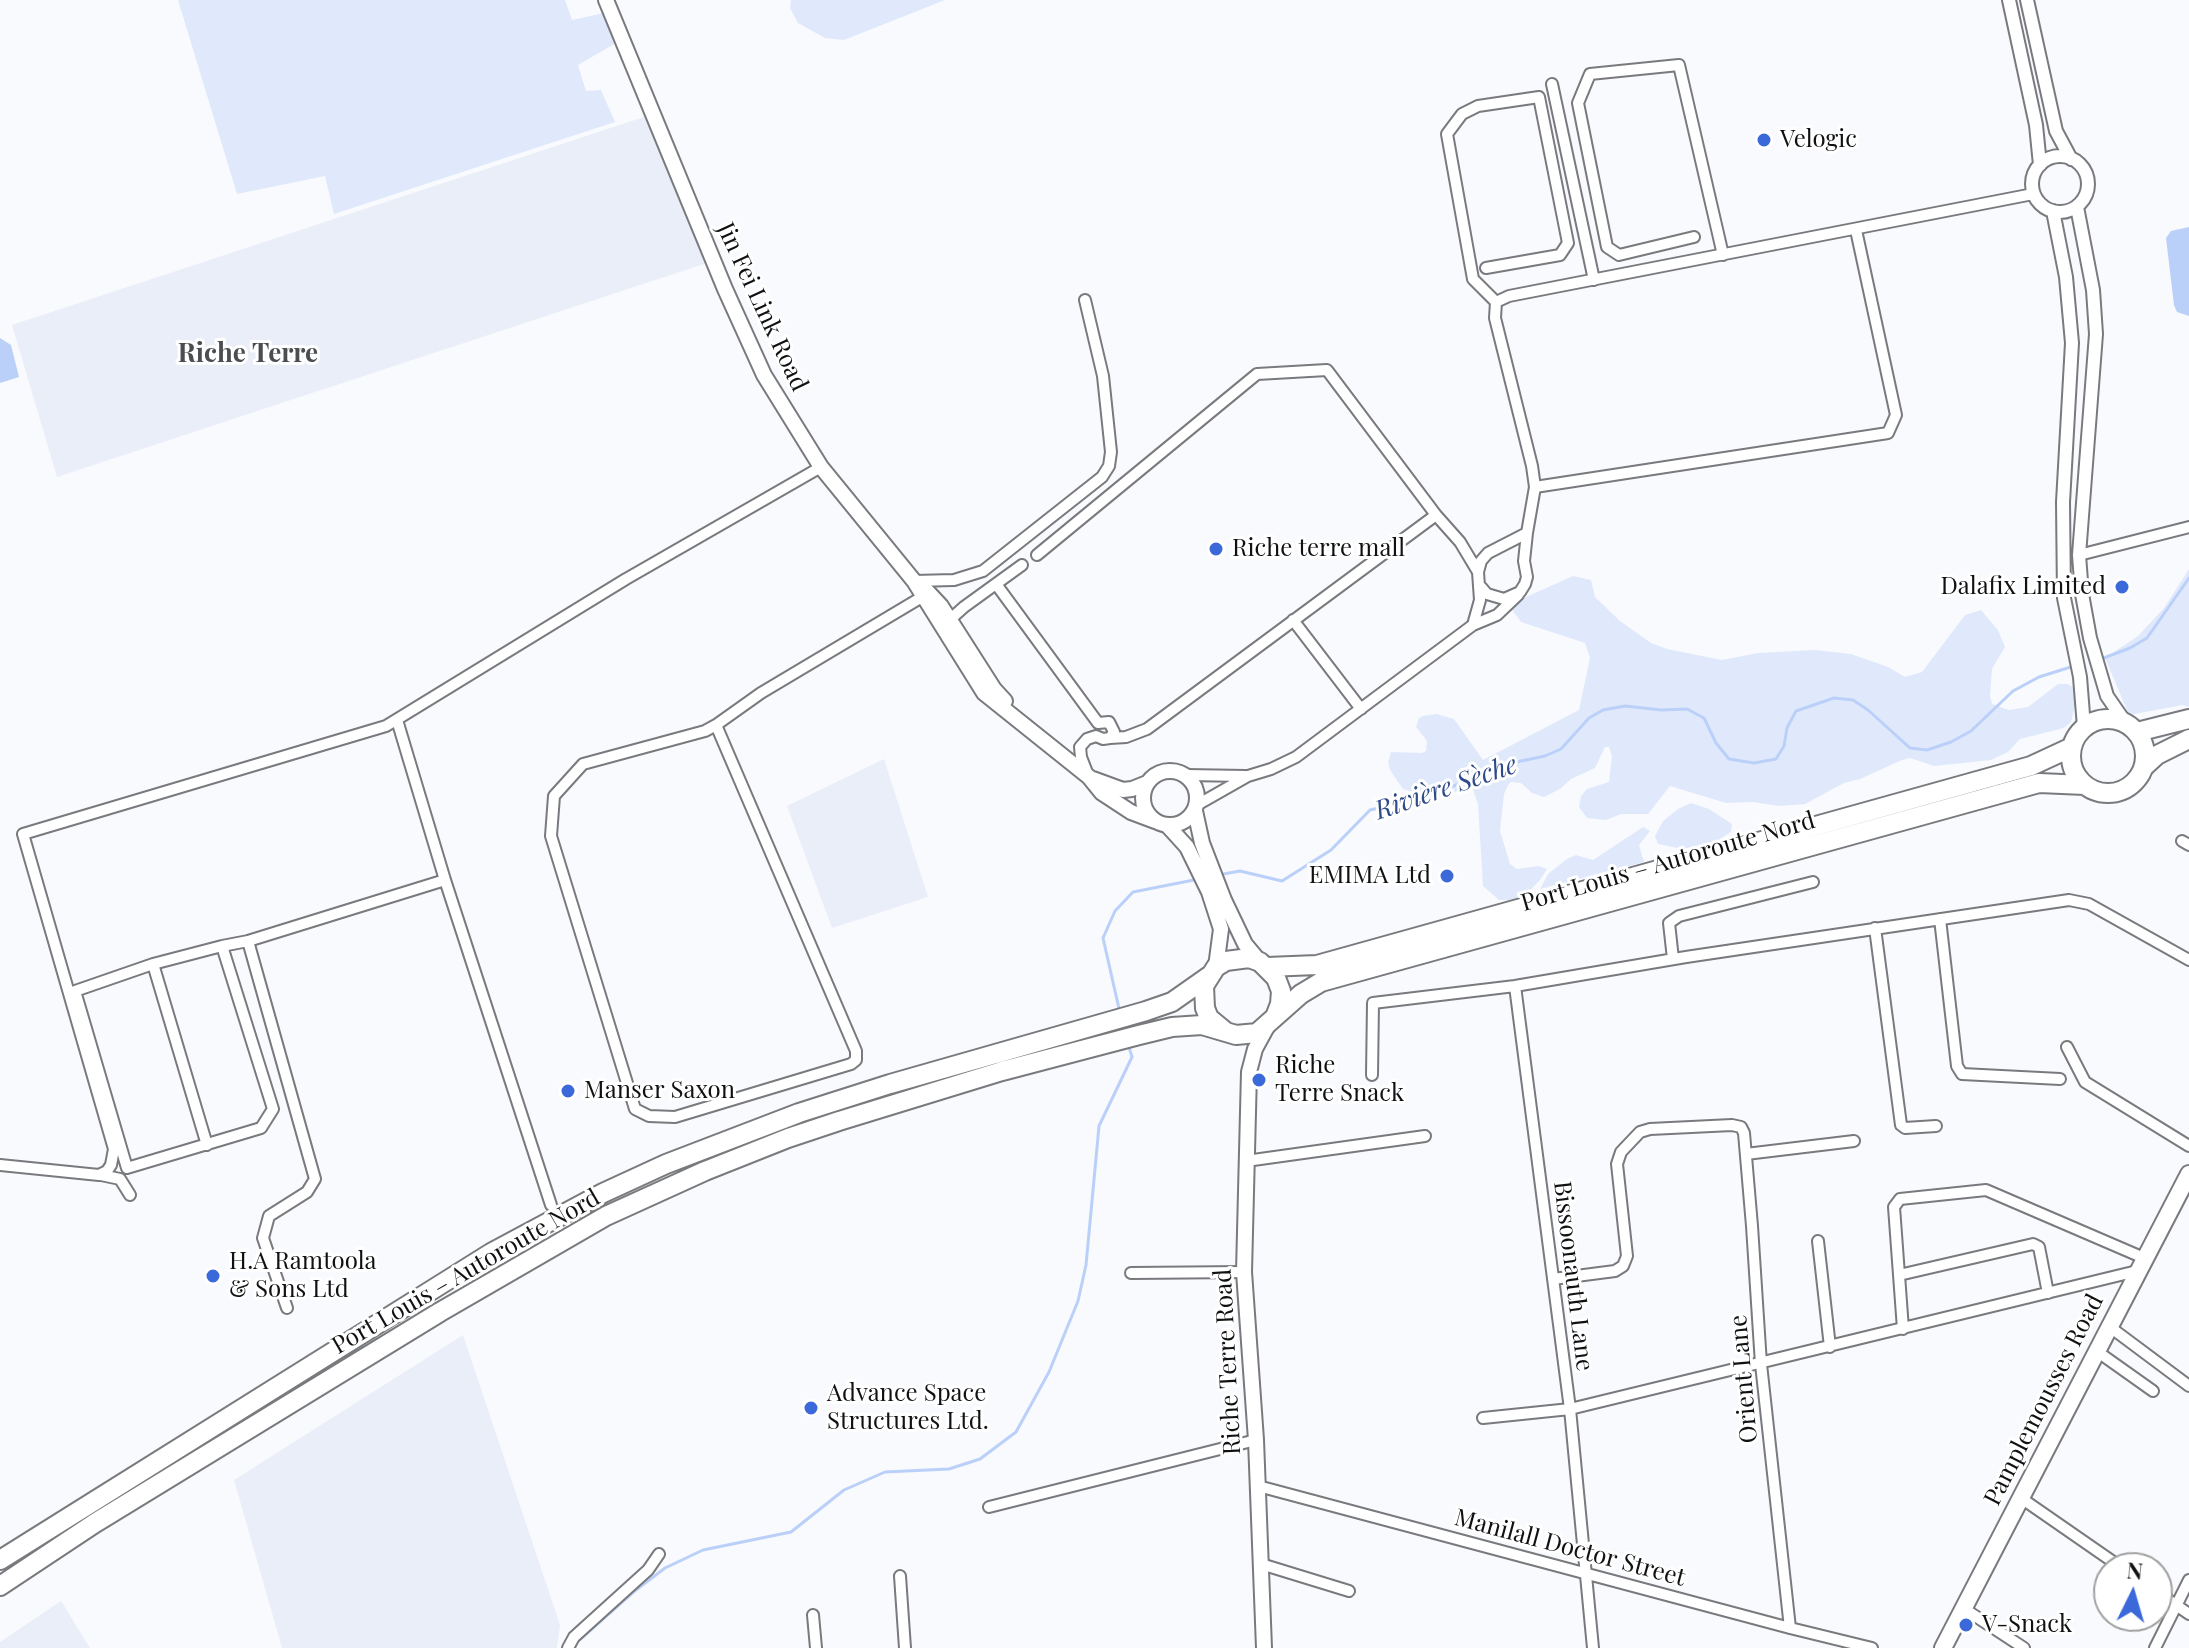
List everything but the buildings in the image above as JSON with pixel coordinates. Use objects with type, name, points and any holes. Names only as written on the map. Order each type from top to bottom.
[{"type":"highway","points":[[2189,719],[2131,727],[2106,718],[2084,727],[2076,736],[2072,747],[2072,766],[2085,785],[2101,793],[2119,791],[2135,782],[2144,767],[2157,755],[2189,739]]},
{"type":"highway","points":[[2131,727],[2145,748],[2144,767]]},
{"type":"highway","name":"Port Louis – Autoroute Nord","points":[[1264,964],[1317,965],[2031,766],[2072,747]]},
{"type":"highway","name":"Port Louis – Autoroute Nord","points":[[1271,1022],[1301,994],[1321,982],[2039,783],[2085,785]]},
{"type":"highway","points":[[1237,958],[1264,964],[1276,978],[1281,991],[1280,1004],[1271,1022],[1257,1033],[1231,1034],[1209,1018],[1205,1008],[1204,986],[1212,972],[1237,958]]},
{"type":"highway","name":"Port Louis – Autoroute Nord","points":[[0,1560],[491,1253],[603,1193],[666,1164],[799,1113],[1172,1002],[1212,972]]},
{"type":"highway","name":"Port Louis – Autoroute Nord","points":[[0,1586],[95,1523],[426,1320],[606,1216],[705,1171],[788,1138],[1002,1071],[1118,1040],[1172,1027],[1202,1025],[1231,1034]]},
{"type":"main road","name":"Jin Fei Link Road","points":[[606,0],[757,361],[821,467],[914,581],[990,693],[1089,777]]},
{"type":"main road","points":[[914,581],[928,591],[946,624]]},
{"type":"main road","points":[[1089,777],[1123,790],[1147,783],[1161,772],[1178,771],[1186,775],[1198,792],[1196,808],[1202,843],[1224,900],[1245,944],[1264,964]]},
{"type":"main road","points":[[1089,777],[1102,793],[1131,812],[1161,823],[1187,820],[1196,808]]},
{"type":"main road","points":[[1147,783],[1144,808],[1187,847],[1209,892],[1221,929],[1212,972]]},
{"type":"main road","points":[[1249,1072],[1255,1049],[1271,1022]]},
{"type":"main road","points":[[1231,1034],[1244,1051],[1249,1072]]},
{"type":"main road","name":"Riche Terre Road","points":[[1249,1072],[1244,1272],[1256,1440],[1264,1648]]},
{"type":"main road","name":"Pamplemousses Road","points":[[1943,1648],[2189,1174]]},
{"type":"street","points":[[2009,0],[2036,125],[2040,165],[2032,181],[2033,194],[2040,204],[2061,212],[2077,207],[2087,194],[2088,185],[2084,169],[2071,159],[2056,131],[2027,0]]},
{"type":"street","points":[[1694,237],[1619,255],[1607,247],[1578,103],[1590,74],[1679,65],[1723,255]]},
{"type":"street","points":[[1552,84],[1594,280]]},
{"type":"street","points":[[1196,808],[1248,776],[1296,757],[1473,625],[1497,615],[1520,592],[1527,577],[1524,561],[1535,487],[1495,318],[1496,302],[1473,279],[1447,134],[1462,114],[1478,106],[1539,97],[1568,243],[1560,255],[1486,268]]},
{"type":"street","points":[[2040,165],[2054,157],[2071,159]]},
{"type":"street","points":[[1496,302],[1509,296],[2033,194]]},
{"type":"street","points":[[2077,207],[2093,290],[2096,334],[2079,555],[2082,594],[2090,638],[2107,696],[2131,727]]},
{"type":"street","points":[[2053,211],[2066,277],[2072,343],[2063,502],[2064,598],[2080,677],[2084,727]]},
{"type":"street","points":[[1535,487],[1888,433],[1896,415],[1856,230]]},
{"type":"street","points":[[914,581],[954,580],[983,571],[1102,477],[1109,466],[1111,452],[1103,376],[1085,300]]},
{"type":"street","points":[[1037,555],[1257,374],[1327,370],[1436,515],[1460,542],[1478,572],[1481,587],[1473,625]]},
{"type":"street","points":[[99,1175],[111,1165],[114,1149],[23,834],[386,726],[626,579],[821,467]]},
{"type":"street","points":[[1089,777],[1080,747],[1087,739],[1096,736],[1103,739],[1126,737],[1164,717],[1436,515]]},
{"type":"street","points":[[2079,555],[2189,527]]},
{"type":"street","points":[[1478,572],[1481,561],[1492,551],[1527,533]]},
{"type":"street","points":[[1460,542],[1492,551],[1514,551],[1524,561]]},
{"type":"street","points":[[946,624],[1022,565]]},
{"type":"street","points":[[996,584],[1098,723]]},
{"type":"street","points":[[1481,587],[1495,598],[1504,599],[1520,592]]},
{"type":"street","points":[[716,725],[856,1051],[856,1060],[675,1117],[649,1116],[635,1109],[551,836],[554,796],[583,764],[705,731],[761,693],[922,597]]},
{"type":"street","points":[[1293,620],[1361,709]]},
{"type":"street","points":[[397,720],[445,880],[551,1205]]},
{"type":"street","points":[[1098,723],[1107,721],[1113,726],[1138,733]]},
{"type":"street","points":[[1096,736],[1098,723]]},
{"type":"street","points":[[1110,738],[1114,732],[1113,726]]},
{"type":"street","points":[[1186,775],[1248,776]]},
{"type":"street","points":[[222,946],[273,1109],[261,1128],[127,1168],[75,991],[153,964],[222,946],[248,941],[445,880]]},
{"type":"street","points":[[1673,959],[1669,923],[1679,916],[1813,882]]},
{"type":"street","points":[[1372,1075],[1373,1003],[1515,986],[1673,959],[2069,900],[2089,904],[2189,960]]},
{"type":"street","points":[[1940,919],[1957,1066],[1962,1074],[2060,1079]]},
{"type":"street","points":[[1875,928],[1901,1125],[1905,1128],[1936,1126]]},
{"type":"street","points":[[248,941],[315,1179],[307,1192],[269,1216],[263,1238],[287,1308]]},
{"type":"street","points":[[153,964],[207,1145]]},
{"type":"street","name":"Bissoonauth Lane","points":[[1515,986],[1570,1409],[1593,1648]]},
{"type":"street","points":[[2067,1047],[2085,1082],[2189,1146]]},
{"type":"street","name":"Orient Lane","points":[[1553,1279],[1615,1271],[1623,1266],[1627,1256],[1617,1164],[1621,1152],[1640,1132],[1650,1129],[1741,1127],[1746,1154],[1761,1364],[1790,1628]]},
{"type":"street","points":[[1246,1161],[1425,1136]]},
{"type":"street","points":[[1746,1154],[1854,1141]]},
{"type":"street","points":[[0,1165],[120,1179],[130,1195]]},
{"type":"street","points":[[1903,1329],[1894,1207],[1900,1199],[1986,1190],[2140,1265]]},
{"type":"street","points":[[1818,1241],[1830,1347]]},
{"type":"street","points":[[1899,1275],[2033,1244],[2039,1247],[2048,1293]]},
{"type":"street","points":[[1483,1418],[1570,1409],[2048,1293],[2140,1265]]},
{"type":"street","points":[[1131,1273],[1244,1272]]},
{"type":"street","points":[[2110,1327],[2189,1386]]},
{"type":"street","points":[[2098,1352],[2153,1391]]},
{"type":"street","points":[[989,1507],[1256,1440]]},
{"type":"street","name":"Manilall Doctor Street","points":[[1258,1486],[1872,1648]]},
{"type":"street","points":[[2021,1498],[2099,1552]]},
{"type":"street","points":[[568,1648],[574,1637],[648,1570],[659,1554]]},
{"type":"street","points":[[1261,1564],[1349,1591]]},
{"type":"street","points":[[900,1576],[905,1648]]},
{"type":"street","points":[[2155,1648],[2189,1580]]},
{"type":"street","points":[[2173,1602],[2189,1614]]},
{"type":"street","points":[[1963,1608],[2024,1648]]},
{"type":"street","points":[[813,1615],[816,1648]]},
{"type":"shaded area","points":[[178,0],[565,0],[572,20],[604,13],[616,43],[578,65],[586,91],[601,90],[615,122],[334,214],[325,176],[237,194]]},
{"type":"shaded area","points":[[791,0],[945,0],[844,40],[825,38],[798,23],[790,8]]},
{"type":"shaded area","points":[[644,117],[713,261],[57,477],[12,325]]},
{"type":"shaded area","points":[[2189,569],[2189,707],[2183,705],[2129,715],[2105,658],[2138,636],[2164,608]]},
{"type":"shaded area","points":[[1573,576],[1591,580],[1595,597],[1620,621],[1651,643],[1667,649],[1722,660],[1758,653],[1815,650],[1851,654],[1888,667],[1905,677],[1922,672],[1965,615],[1981,610],[1998,630],[2005,647],[1992,669],[1992,704],[2009,710],[2028,707],[2058,684],[2067,684],[2075,688],[2077,697],[2071,722],[2064,728],[2020,739],[2008,752],[1991,760],[1934,766],[1910,758],[1902,760],[1844,783],[1805,804],[1726,803],[1670,786],[1648,814],[1621,814],[1606,820],[1587,818],[1579,807],[1581,796],[1587,789],[1609,782],[1612,756],[1609,747],[1605,747],[1595,768],[1544,797],[1532,793],[1521,783],[1511,782],[1508,785],[1500,831],[1510,864],[1517,869],[1539,866],[1547,869],[1525,895],[1513,900],[1499,900],[1483,886],[1478,804],[1472,787],[1441,796],[1403,789],[1388,762],[1391,752],[1426,751],[1427,741],[1416,727],[1423,716],[1436,714],[1454,719],[1483,760],[1579,710],[1590,658],[1585,643],[1521,622],[1510,607]]},
{"type":"shaded area","points":[[884,759],[928,897],[832,928],[787,806]]},
{"type":"shaded area","points":[[1691,803],[1709,809],[1732,824],[1731,832],[1715,842],[1682,849],[1658,844],[1655,836],[1663,821]]},
{"type":"shaded area","points":[[1643,827],[1650,831],[1639,845],[1644,862],[1540,889],[1548,874],[1567,859],[1576,855],[1593,860]]},
{"type":"shaded area","points":[[463,1335],[560,1625],[557,1648],[282,1648],[234,1480]]},
{"type":"shaded area","points":[[61,1601],[90,1648],[0,1648],[0,1642]]},
{"type":"water","points":[[2189,227],[2189,316],[2177,312],[2174,305],[2166,238],[2171,231]]},
{"type":"water","points":[[0,338],[11,345],[19,377],[0,383]]},
{"type":"waterway","name":"Rivière Sèche","points":[[2101,659],[2147,638],[2189,578]]},
{"type":"waterway","name":"Rivière Sèche","points":[[1218,875],[1240,871],[1282,881],[1331,850],[1370,810],[1410,801],[1476,778],[1497,766],[1545,756],[1561,749],[1589,718],[1603,710],[1625,706],[1687,709],[1704,718],[1716,743],[1729,759],[1754,763],[1776,759],[1796,711],[1834,698],[1853,700],[1910,748],[1927,750],[1971,731],[2013,691],[2039,677],[2074,666]]},
{"type":"waterway","name":"Rivière Sèche","points":[[1120,1013],[1103,938],[1115,911],[1133,892],[1199,879]]},
{"type":"waterway","name":"Rivière Sèche","points":[[574,1645],[665,1568],[703,1550],[791,1532],[844,1490],[885,1472],[949,1469],[980,1459],[1016,1432],[1049,1372],[1078,1301],[1086,1265],[1099,1126],[1132,1057],[1128,1044]]},
{"type":"place","name":"Velogic","points":[[1764,140]]},
{"type":"place","name":"Riche terre mall","points":[[1216,549]]},
{"type":"place","name":"Dalafix Limited","points":[[2122,587]]},
{"type":"place","name":"EMIMA Ltd","points":[[1447,876]]},
{"type":"place","name":"Riche Terre Snack","points":[[1259,1080]]},
{"type":"place","name":"Manser Saxon","points":[[568,1091]]},
{"type":"place","name":"H.A Ramtoola & Sons Ltd","points":[[213,1276]]},
{"type":"place","name":"Advance Space Structures Ltd.","points":[[811,1408]]},
{"type":"place","name":"V-Snack","points":[[1966,1625]]},
{"type":"district","name":"Riche Terre","points":[[248,354]]}]
